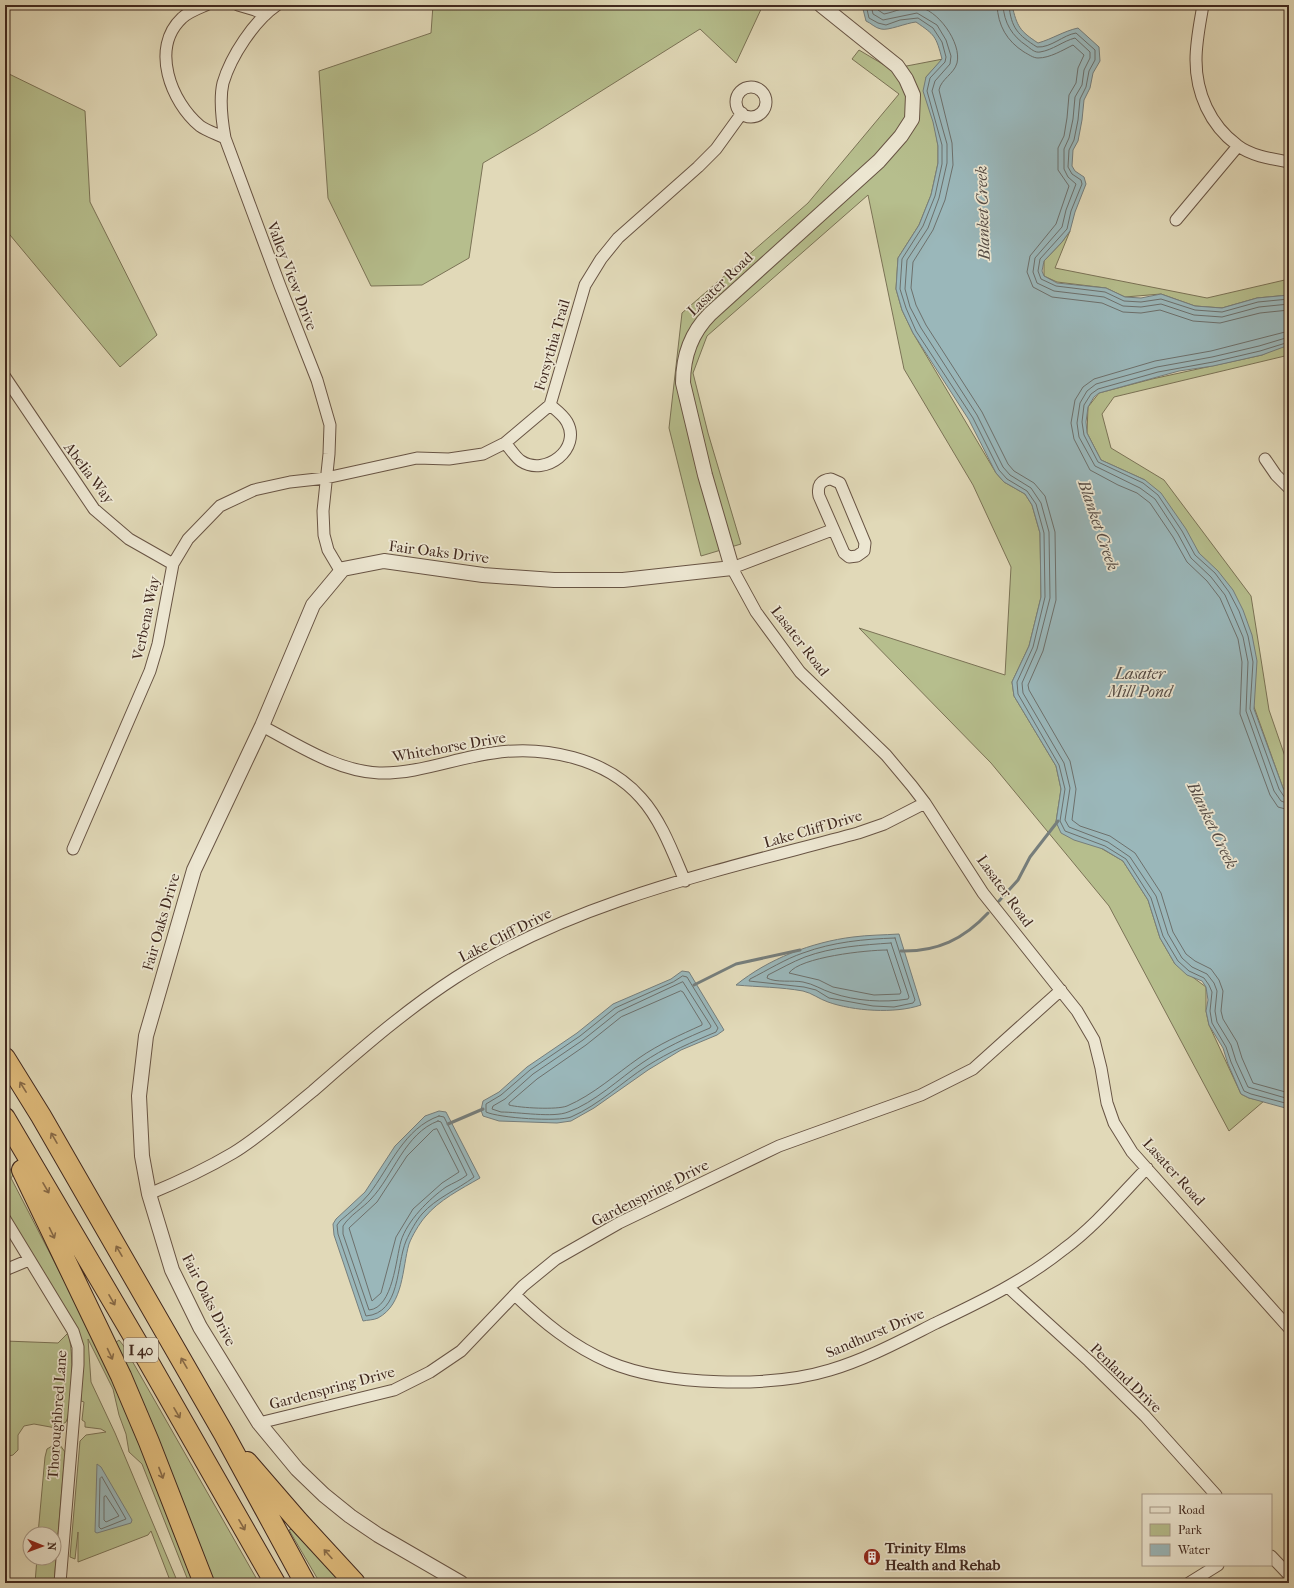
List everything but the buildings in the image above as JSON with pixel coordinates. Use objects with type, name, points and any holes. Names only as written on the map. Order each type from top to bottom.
[{"type":"highway","name":"I 40","points":[[5,1058],[41,1116],[224,1434],[305,1583]]},
{"type":"highway","name":"I 40","points":[[5,1118],[148,1361],[275,1583]]},
{"type":"highway","points":[[5,1134],[121,1376],[149,1442],[204,1583]]},
{"type":"highway","points":[[224,1434],[298,1521],[355,1583]]},
{"type":"street","points":[[206,5],[182,18],[171,34],[166,49],[166,65],[178,98],[190,115],[201,127],[225,138]]},
{"type":"street","points":[[238,5],[255,10],[265,15]]},
{"type":"street","name":"Valley View Drive","points":[[277,5],[265,15],[236,52],[223,84],[222,116],[225,138],[317,380],[330,425],[324,511],[324,535],[328,550],[340,572]]},
{"type":"street","name":"Lasater Road","points":[[821,5],[898,66],[911,87],[913,110],[909,126],[879,161],[710,314],[696,330],[690,342],[685,359],[683,383],[705,475],[732,568],[756,612],[800,672],[886,755],[925,803],[983,894],[1077,1011],[1094,1040],[1107,1103],[1114,1123],[1132,1152],[1289,1328]]},
{"type":"street","points":[[1203,5],[1196,60],[1201,94],[1213,121],[1238,146],[1262,157],[1289,162]]},
{"type":"street","name":"Forsythia Trail","points":[[326,478],[417,458],[450,459],[483,454],[506,442],[550,405],[585,285],[601,259],[618,238],[698,167],[716,149],[742,113]]},
{"type":"street","points":[[1176,220],[1238,146]]},
{"type":"street","name":"Abelia Way","points":[[6,380],[94,509],[129,539],[173,564]]},
{"type":"street","points":[[506,442],[521,461],[531,466],[549,464],[561,457],[569,446],[568,424],[550,405]]},
{"type":"street","points":[[1265,460],[1276,475],[1289,488]]},
{"type":"street","name":"Verbena Way","points":[[73,849],[150,671],[158,644],[173,564],[188,539],[220,506],[254,490],[290,482],[326,478]]},
{"type":"street","points":[[830,479],[840,483],[865,543],[864,551],[857,556],[849,557],[844,553],[832,530],[817,488],[824,480],[830,479]]},
{"type":"street","points":[[732,568],[832,530]]},
{"type":"street","name":"Fair Oaks Drive","points":[[461,1583],[378,1535],[350,1516],[324,1495],[297,1469],[259,1423],[200,1327],[172,1270],[149,1194],[142,1156],[139,1096],[146,1036],[194,870],[262,726],[313,605],[343,569],[384,561],[483,575],[554,580],[623,580],[732,568]]},
{"type":"street","name":"Whitehorse Drive","points":[[262,726],[341,765],[379,773],[414,769],[493,753],[527,750],[547,752],[589,763],[620,779],[642,798],[661,830],[685,880]]},
{"type":"street","name":"Lake Cliff Drive","points":[[149,1194],[183,1180],[234,1153],[290,1110],[399,1017],[456,977],[514,945],[571,919],[628,898],[685,880],[858,833],[884,824],[925,803]]},
{"type":"street","name":"Gardenspring Drive","points":[[259,1423],[394,1390],[430,1372],[461,1351],[515,1295],[556,1259],[619,1223],[779,1146],[921,1095],[973,1069],[1061,990]]},
{"type":"street","name":"Sandhurst Drive","points":[[515,1295],[544,1323],[564,1337],[588,1352],[628,1368],[694,1380],[759,1381],[810,1374],[851,1362],[1009,1288],[1066,1248],[1090,1227],[1147,1168]]},
{"type":"street","name":"Thoroughbred Lane","points":[[5,1220],[73,1331],[78,1347],[78,1372],[60,1583]]},
{"type":"street","points":[[5,1270],[29,1260]]},
{"type":"street","name":"Penland Drive","points":[[1009,1288],[1089,1361],[1145,1416],[1215,1494]]},
{"type":"street","points":[[1272,1557],[1289,1575]]},
{"type":"street","points":[[1189,1583],[1216,1566]]},
{"type":"green space","points":[[433,5],[763,5],[736,63],[700,29],[536,132],[483,163],[469,258],[422,285],[371,286],[328,198],[319,71],[431,33]]},
{"type":"green space","points":[[859,50],[891,69],[943,59],[926,77],[938,146],[938,163],[931,195],[919,225],[898,258],[896,289],[902,310],[913,333],[996,473],[1004,482],[1025,494],[1032,505],[1040,533],[1041,597],[1029,646],[1012,682],[1014,696],[1056,766],[1061,789],[1056,822],[1123,861],[1148,900],[1160,938],[1175,964],[1206,987],[1206,1011],[1209,1025],[1241,1094],[1249,1098],[1264,1101],[1229,1131],[1109,906],[991,763],[859,628],[1005,675],[1011,567],[973,485],[904,369],[868,195],[707,336],[693,373],[708,433],[741,544],[701,556],[669,428],[682,313],[808,203],[899,94],[852,59]]},
{"type":"green space","points":[[5,72],[85,111],[90,202],[157,335],[120,367],[5,229]]},
{"type":"green space","points":[[1070,231],[1055,268],[1207,298],[1289,279],[1289,295],[1257,298],[1222,308],[1195,306],[1161,294],[1125,297],[1106,288],[1057,282],[1044,276],[1044,261]]},
{"type":"green space","points":[[1289,342],[1289,355],[1114,397],[1102,414],[1111,448],[1164,480],[1251,596],[1269,710],[1289,768],[1289,798],[1283,788],[1199,553],[1145,480],[1101,460],[1087,433],[1088,407],[1099,393],[1152,379],[1262,355]]},
{"type":"green space","points":[[5,1158],[13,1175],[11,1178],[103,1356],[197,1583],[189,1583],[142,1464],[129,1452],[126,1434],[119,1415],[113,1389],[88,1339],[91,1382],[115,1433],[178,1583],[171,1583],[151,1531],[148,1535],[78,1562],[78,1532],[75,1559],[70,1557],[80,1441],[86,1435],[106,1432],[101,1429],[85,1427],[85,1422],[82,1420],[84,1402],[81,1401],[83,1353],[5,1210]]},
{"type":"green space","points":[[68,1333],[71,1352],[72,1378],[70,1404],[66,1422],[56,1428],[34,1424],[24,1426],[18,1435],[18,1450],[13,1455],[5,1457],[5,1341],[58,1343]]},
{"type":"green space","points":[[119,1340],[259,1583],[212,1583],[115,1343]]},
{"type":"green space","points":[[54,1445],[60,1445],[65,1452],[59,1526],[39,1526],[47,1449]]},
{"type":"green space","points":[[295,1528],[344,1583],[320,1583],[289,1530]]},
{"type":"green space","points":[[36,1566],[55,1566],[54,1583],[35,1583]]},
{"type":"water","name":"Lasater Mill Pond","points":[[862,5],[1012,5],[1020,28],[1038,43],[1078,28],[1099,47],[1100,61],[1093,73],[1090,88],[1084,100],[1078,141],[1073,150],[1072,166],[1075,171],[1084,177],[1086,184],[1075,212],[1070,231],[1044,261],[1042,271],[1044,276],[1057,283],[1106,288],[1125,297],[1141,298],[1161,294],[1195,306],[1222,308],[1257,298],[1289,295],[1289,345],[1262,355],[1213,366],[1179,371],[1099,393],[1094,397],[1088,407],[1086,422],[1087,433],[1101,460],[1145,480],[1161,493],[1186,529],[1199,553],[1218,571],[1233,590],[1243,610],[1252,635],[1257,661],[1254,709],[1283,788],[1289,798],[1289,1109],[1249,1098],[1241,1094],[1223,1048],[1209,1025],[1206,1011],[1208,1000],[1206,987],[1202,981],[1187,975],[1175,964],[1160,938],[1148,900],[1123,861],[1103,849],[1074,840],[1061,833],[1056,822],[1061,789],[1056,766],[1014,696],[1012,682],[1029,646],[1041,597],[1040,533],[1032,505],[1025,494],[1004,482],[996,473],[969,420],[913,333],[902,310],[896,289],[898,258],[919,225],[931,195],[938,163],[938,146],[933,122],[923,91],[926,77],[942,59],[934,37],[916,22],[888,29],[875,27],[866,21]]},
{"type":"water","points":[[899,934],[921,1005],[899,1010],[849,1008],[828,1002],[803,991],[736,985],[762,967],[791,953],[806,948],[838,939],[870,935]]},
{"type":"water","points":[[682,971],[689,972],[724,1030],[717,1035],[681,1050],[648,1070],[594,1108],[571,1121],[557,1123],[499,1121],[483,1116],[481,1110],[483,1101],[499,1092],[527,1067],[577,1033],[613,1004],[671,979]]},
{"type":"water","points":[[439,1111],[446,1112],[480,1178],[437,1205],[420,1223],[409,1244],[401,1285],[393,1304],[387,1312],[378,1318],[363,1321],[334,1235],[333,1224],[336,1219],[365,1192],[395,1146],[425,1116]]},
{"type":"water","points":[[97,1464],[101,1467],[132,1520],[131,1523],[97,1533],[95,1532]]},
{"type":"waterway","points":[[999,901],[1018,880],[1030,857],[1058,821]]},
{"type":"waterway","points":[[901,951],[926,949],[949,942],[969,930],[988,913]]},
{"type":"waterway","points":[[694,985],[736,964],[800,950]]},
{"type":"waterway","points":[[448,1124],[483,1109]]},
{"type":"place","name":"Trinity Elms Health and Rehab","points":[[872,1557]]},
{"type":"water label","name":"Blanket Creek","points":[[982,213]]},
{"type":"water label","name":"Blanket Creek","points":[[1099,525]]},
{"type":"water label","name":"Blanket Creek","points":[[1213,825]]}]
